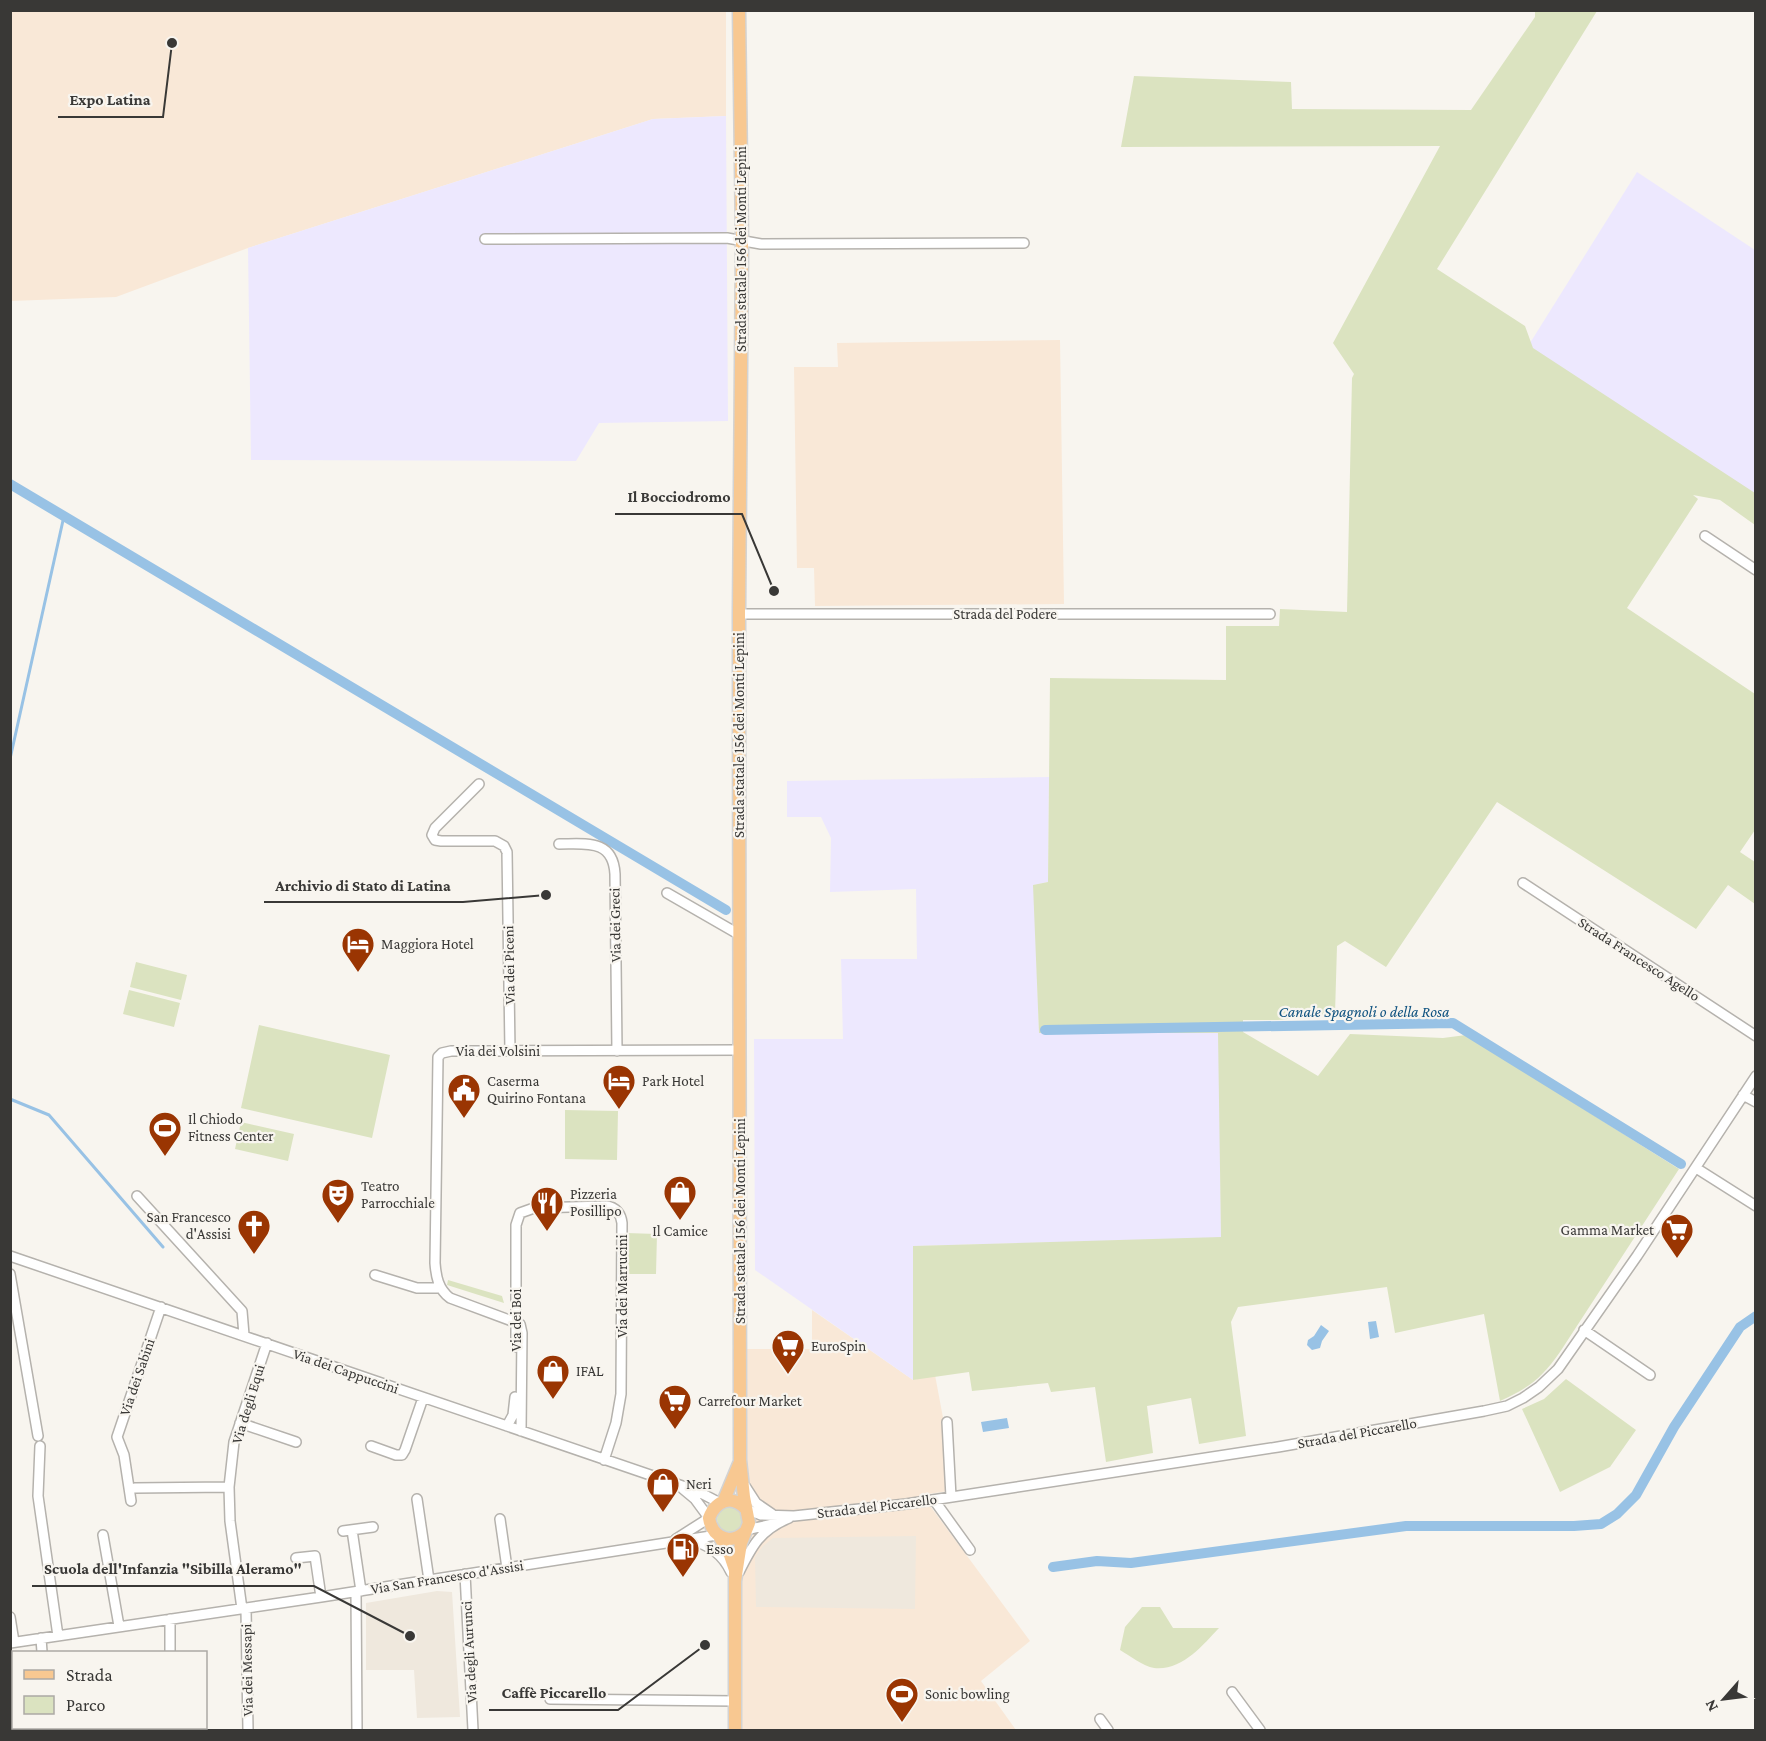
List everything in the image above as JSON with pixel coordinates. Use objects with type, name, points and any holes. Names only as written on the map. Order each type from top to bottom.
[{"type":"main road","name":"Strada statale 156 dei Monti Lepini","points":[[735,1581],[741,1543],[749,1523],[740,1460],[739,614],[742,242],[739,10]]},
{"type":"main road","name":"Strada statale 156 dei Monti Lepini","points":[[709,1518],[715,1506],[722,1502],[740,1460]]},
{"type":"main road","points":[[722,1502],[738,1502],[746,1509]]},
{"type":"main road","points":[[709,1518],[712,1528],[732,1560],[735,1581],[735,1731]]},
{"type":"main road","points":[[718,1535],[731,1539],[739,1537],[746,1531]]},
{"type":"street","points":[[485,239],[727,238],[761,244],[1024,243]]},
{"type":"street","points":[[1705,536],[1755,570]]},
{"type":"street","name":"Strada del Podere","points":[[739,614],[1270,614]]},
{"type":"street","name":"Via dei Piceni","points":[[479,784],[435,828],[432,835],[435,840],[441,841],[495,841],[504,846],[507,852],[510,1051]]},
{"type":"street","name":"Via dei Greci","points":[[559,844],[597,846],[607,851],[613,860],[617,1051]]},
{"type":"street","name":"Strada Francesco Agello","points":[[1522,883],[1755,1036]]},
{"type":"street","points":[[667,893],[740,935]]},
{"type":"street","name":"Via dei Volsini","points":[[440,1288],[435,1263],[438,1057],[442,1053],[451,1051],[740,1050]]},
{"type":"street","name":"Strada del Piccarello","points":[[746,1531],[794,1516],[934,1500],[1278,1447],[1501,1407],[1528,1395],[1549,1378],[1561,1364],[1637,1256],[1755,1076]]},
{"type":"street","points":[[1743,1095],[1755,1102]]},
{"type":"street","points":[[1696,1168],[1755,1206]]},
{"type":"street","points":[[137,1196],[242,1311],[244,1335]]},
{"type":"street","name":"Via dei Marrucini","points":[[520,1213],[534,1208],[606,1206],[615,1210],[621,1217],[621,1394],[616,1423],[604,1460]]},
{"type":"street","name":"Via dei Boi","points":[[520,1213],[516,1225],[521,1431]]},
{"type":"street","name":"Via dei Cappuccini","points":[[10,1256],[697,1491],[722,1502]]},
{"type":"street","points":[[10,1274],[38,1436]]},
{"type":"street","points":[[375,1275],[417,1288],[440,1288],[450,1298],[518,1324]]},
{"type":"street","name":"Via dei Sabini","points":[[131,1501],[124,1455],[117,1437],[161,1307]]},
{"type":"street","name":"Via dei Boi","points":[[507,1426],[515,1408],[518,1324]]},
{"type":"street","points":[[1584,1329],[1650,1375]]},
{"type":"street","name":"Via degli Equi","points":[[244,1609],[230,1521],[229,1487],[234,1442],[267,1343]]},
{"type":"street","points":[[371,1446],[402,1455],[423,1398]]},
{"type":"street","points":[[947,1422],[951,1497]]},
{"type":"street","points":[[240,1424],[296,1442]]},
{"type":"street","points":[[40,1446],[38,1496],[58,1636]]},
{"type":"street","points":[[735,1581],[755,1543],[776,1520],[756,1503],[742,1480]]},
{"type":"street","points":[[135,1488],[229,1487]]},
{"type":"street","name":"Via dei Cappuccini","points":[[681,1487],[695,1499],[709,1518]]},
{"type":"street","points":[[417,1499],[429,1580]]},
{"type":"street","points":[[934,1500],[970,1550]]},
{"type":"street","name":"Strada del Piccarello","points":[[746,1509],[776,1520]]},
{"type":"street","name":"Via San Francesco d'Assisi","points":[[669,1543],[709,1518]]},
{"type":"street","points":[[500,1519],[507,1568]]},
{"type":"street","points":[[357,1731],[359,1591],[348,1530],[373,1527]]},
{"type":"street","points":[[103,1535],[119,1626]]},
{"type":"street","name":"Via San Francesco d'Assisi","points":[[12,1642],[244,1609],[718,1535]]},
{"type":"street","name":"Via San Francesco d'Assisi","points":[[687,1540],[701,1543],[715,1550],[725,1561],[735,1581]]},
{"type":"street","points":[[296,1558],[315,1556],[321,1597]]},
{"type":"street","name":"Via degli Aurunci","points":[[465,1574],[473,1731]]},
{"type":"street","name":"Via dei Messapi","points":[[244,1609],[248,1731]]},
{"type":"street","points":[[10,1617],[12,1642]]},
{"type":"street","points":[[170,1619],[170,1651]]},
{"type":"street","points":[[41,1638],[42,1651]]},
{"type":"street","points":[[1232,1692],[1260,1731]]},
{"type":"street","points":[[550,1700],[735,1701]]},
{"type":"street","points":[[1100,1719],[1108,1731]]},
{"type":"shaded area","points":[[10,11],[726,11],[726,116],[653,119],[248,248],[116,297],[11,301]]},
{"type":"shaded area","points":[[726,116],[728,421],[599,423],[576,461],[251,460],[248,248],[653,119]]},
{"type":"shaded area","points":[[1637,172],[1755,250],[1755,500],[1525,351]]},
{"type":"shaded area","points":[[1060,340],[1064,604],[815,606],[814,568],[797,568],[794,367],[838,367],[837,343]]},
{"type":"shaded area","points":[[1049,777],[1048,882],[1034,885],[1039,1033],[1219,1033],[1221,1238],[914,1246],[913,1380],[755,1270],[754,1039],[843,1039],[841,959],[917,959],[916,889],[830,892],[831,838],[821,817],[787,817],[787,781]]},
{"type":"shaded area","points":[[812,1310],[913,1380],[935,1375],[944,1423],[948,1491],[922,1495],[1030,1641],[981,1681],[1016,1730],[737,1730],[738,1349],[812,1349]]},
{"type":"shaded area","points":[[916,1536],[915,1609],[756,1607],[755,1557],[773,1538]]},
{"type":"shaded area","points":[[437,1591],[452,1592],[460,1717],[417,1718],[414,1670],[366,1670],[366,1603]]},
{"type":"green space","points":[[1535,11],[1597,11],[1437,269],[1525,326],[1533,348],[1755,493],[1755,525],[1720,500],[1693,495],[1698,499],[1627,608],[1755,694],[1755,830],[1740,852],[1755,862],[1755,904],[1728,885],[1696,929],[1497,802],[1386,967],[1345,941],[1337,946],[1335,1014],[1278,1020],[1243,1020],[1243,1032],[1318,1076],[1350,1034],[1443,1038],[1466,1035],[1679,1169],[1560,1352],[1541,1376],[1510,1396],[1500,1401],[1484,1314],[1395,1333],[1387,1287],[1238,1307],[1231,1322],[1246,1436],[1199,1444],[1191,1398],[1147,1406],[1153,1453],[1106,1462],[1095,1387],[1051,1392],[1048,1383],[972,1391],[969,1372],[913,1380],[913,1246],[1221,1237],[1218,1033],[1039,1033],[1033,885],[1048,882],[1050,678],[1226,680],[1226,626],[1279,626],[1280,609],[1347,612],[1352,378],[1354,374],[1333,343],[1440,146],[1121,147],[1134,76],[1291,82],[1292,109],[1471,110],[1535,17]]},
{"type":"green space","points":[[136,962],[187,975],[181,1000],[130,987]]},
{"type":"green space","points":[[129,990],[180,1003],[174,1027],[123,1014]]},
{"type":"green space","points":[[259,1025],[390,1055],[372,1138],[241,1108]]},
{"type":"green space","points":[[565,1110],[618,1111],[617,1160],[565,1159]]},
{"type":"green space","points":[[241,1122],[294,1134],[288,1161],[235,1149]]},
{"type":"green space","points":[[626,1233],[657,1234],[656,1274],[626,1274]]},
{"type":"green space","points":[[448,1280],[502,1296],[504,1303],[447,1285]]},
{"type":"green space","points":[[1566,1379],[1636,1430],[1610,1467],[1560,1492],[1522,1409],[1544,1399]]},
{"type":"green space","points":[[730,1506],[739,1510],[743,1519],[739,1528],[730,1532],[721,1528],[717,1519],[721,1510]]},
{"type":"green space","points":[[1142,1607],[1160,1607],[1173,1628],[1219,1628],[1191,1656],[1174,1666],[1150,1667],[1120,1650],[1125,1627]]},
{"type":"water","points":[[1376,1321],[1379,1337],[1370,1339],[1368,1322]]},
{"type":"water","points":[[1321,1325],[1329,1331],[1320,1348],[1312,1350],[1307,1345],[1308,1340],[1314,1336]]},
{"type":"water","points":[[1007,1418],[1009,1428],[983,1432],[981,1422]]},
{"type":"waterway","points":[[10,484],[726,910]]},
{"type":"waterway","points":[[10,759],[64,516]]},
{"type":"waterway","name":"Canale Spagnoli o della Rosa","points":[[1045,1030],[1453,1023],[1681,1164]]},
{"type":"waterway","points":[[10,1099],[49,1115],[163,1247]]},
{"type":"waterway","points":[[1053,1567],[1097,1561],[1131,1563],[1406,1526],[1601,1524],[1617,1514],[1636,1495],[1674,1427],[1740,1327],[1756,1316]]},
{"type":"place","name":"Expo Latina","points":[[172,43]]},
{"type":"place","name":"Il Bocciodromo","points":[[774,591]]},
{"type":"place","name":"Archivio di Stato di Latina","points":[[546,895]]},
{"type":"place","name":"Maggiora Hotel","points":[[358,973]]},
{"type":"place","name":"Park Hotel","points":[[619,1110]]},
{"type":"place","name":"Caserma Quirino Fontana","points":[[464,1119]]},
{"type":"place","name":"Il Chiodo Fitness Center","points":[[165,1157]]},
{"type":"place","name":"Il Camice","points":[[680,1221]]},
{"type":"place","name":"Teatro Parrocchiale","points":[[338,1224]]},
{"type":"place","name":"Pizzeria Posillipo","points":[[547,1232]]},
{"type":"place","name":"San Francesco d'Assisi","points":[[254,1255]]},
{"type":"place","name":"Gamma Market","points":[[1677,1259]]},
{"type":"place","name":"EuroSpin","points":[[788,1375]]},
{"type":"place","name":"IFAL","points":[[553,1400]]},
{"type":"place","name":"Carrefour Market","points":[[675,1430]]},
{"type":"place","name":"Neri","points":[[663,1513]]},
{"type":"place","name":"Esso","points":[[683,1578]]},
{"type":"place","name":"Scuola dell'Infanzia \"Sibilla Aleramo\"","points":[[410,1636]]},
{"type":"place","name":"Caffè Piccarello","points":[[705,1645]]},
{"type":"place","name":"Sonic bowling","points":[[902,1723]]}]
